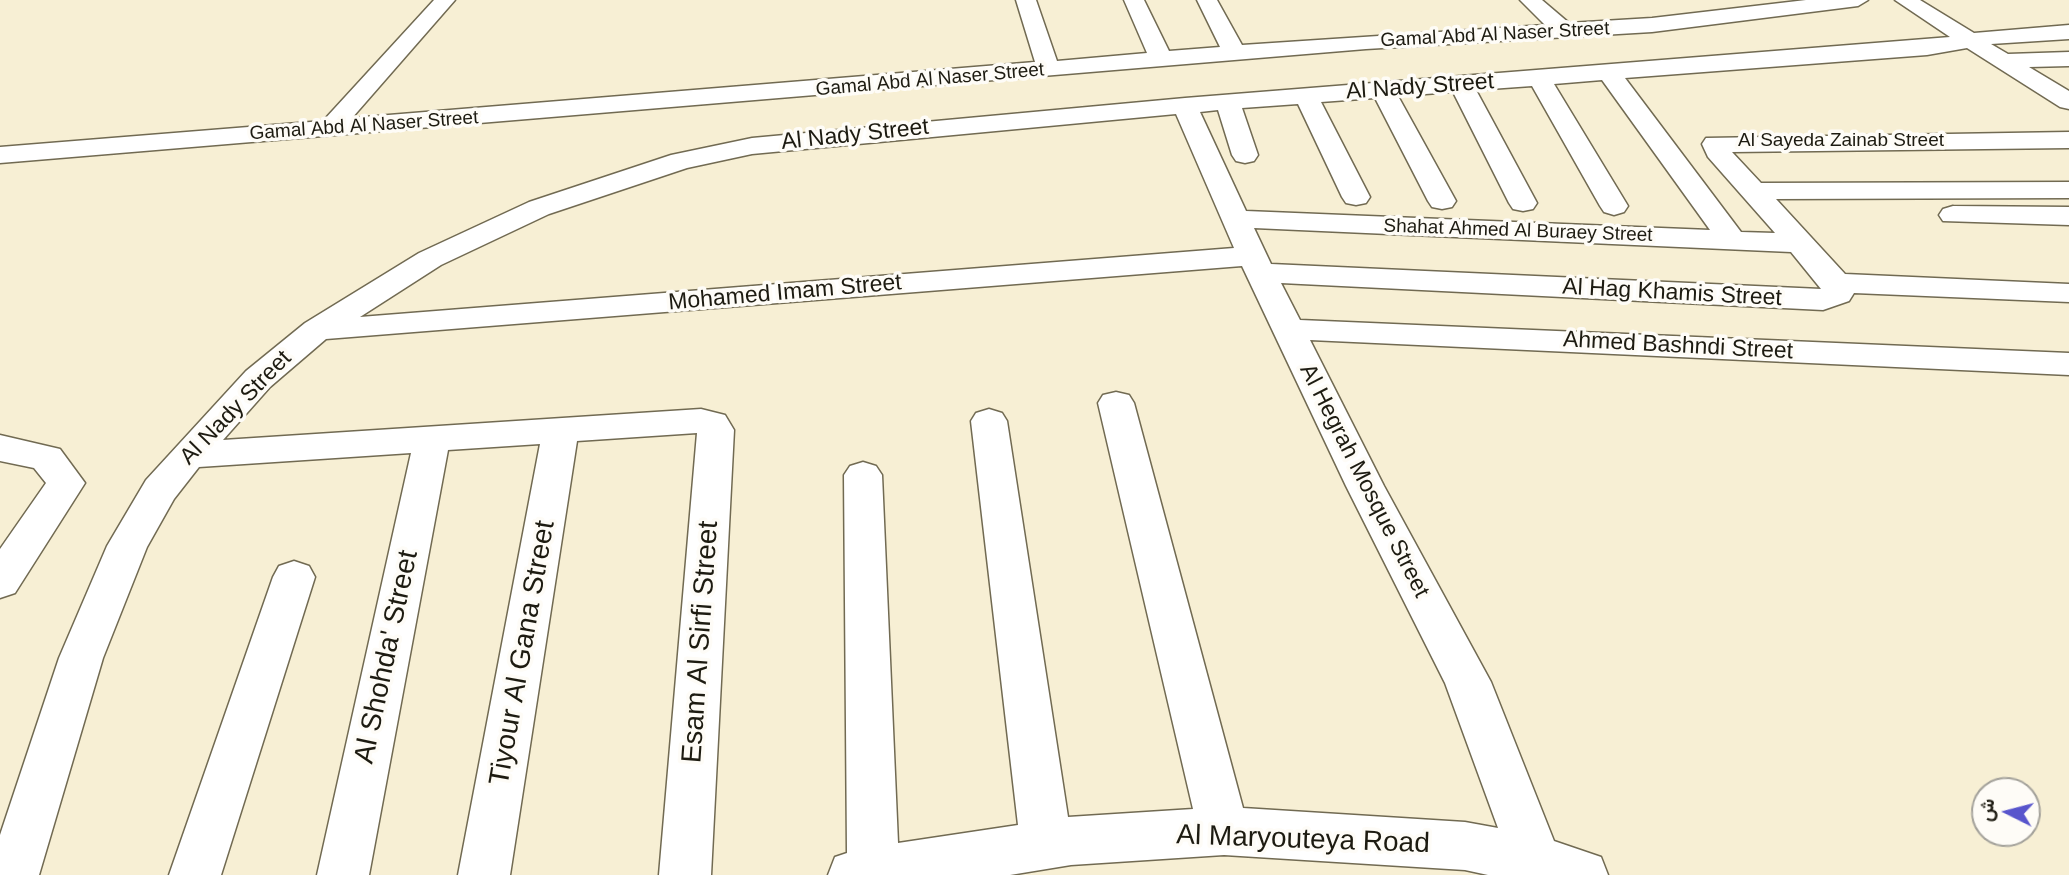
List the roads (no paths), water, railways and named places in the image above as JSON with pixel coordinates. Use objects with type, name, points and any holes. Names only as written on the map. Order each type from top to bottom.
[{"type":"street","points":[[330,128],[445,0]]},
{"type":"street","points":[[1026,0],[1049,70]]},
{"type":"street","points":[[1135,0],[1162,61]]},
{"type":"street","points":[[1207,0],[1235,54]]},
{"type":"street","points":[[1530,0],[1564,31]]},
{"type":"street","points":[[1646,0],[1678,23]]},
{"type":"street","name":"Gamal Abd Al Naser Street","points":[[0,155],[1235,54],[1678,23],[1858,0]]},
{"type":"street","points":[[1907,1],[1947,0]]},
{"type":"street","points":[[1907,1],[1939,21],[1970,31],[2003,61],[2057,87],[2069,103]]},
{"type":"street","points":[[1598,7],[1624,27]]},
{"type":"street","name":"Al Nady Street","points":[[13,875],[81,657],[127,546],[160,490],[188,455],[258,379],[317,330],[375,292],[487,231],[550,204],[680,161],[752,146],[908,129],[1185,105],[1927,48],[1970,31],[2069,32]]},
{"type":"street","points":[[2003,61],[2069,59]]},
{"type":"street","points":[[1608,72],[1733,241]]},
{"type":"street","points":[[1539,78],[1614,206]]},
{"type":"street","points":[[1461,84],[1523,203]]},
{"type":"street","points":[[1383,90],[1442,201]]},
{"type":"street","points":[[1306,96],[1356,197]]},
{"type":"street","points":[[1228,102],[1245,155]]},
{"type":"street","name":"Al Hegrah Mosque Street","points":[[1185,105],[1256,264],[1364,486],[1468,682],[1535,860]]},
{"type":"street","name":"Al Sayeda Zainab Street","points":[[1836,283],[1717,151],[1715,144],[2069,140]]},
{"type":"street","points":[[1819,141],[1877,190]]},
{"type":"street","points":[[1753,191],[2069,190]]},
{"type":"street","points":[[1773,213],[2069,216]]},
{"type":"street","name":"Shahat Ahmed Al Buraey Street","points":[[1236,219],[1800,243]]},
{"type":"street","points":[[2033,239],[2069,240]]},
{"type":"street","name":"Mohamed Imam Street","points":[[317,330],[1256,264]]},
{"type":"street","name":"Al Hag Khamis Street","points":[[1256,264],[1823,300],[1838,295],[1836,283]]},
{"type":"street","points":[[1836,283],[2069,293]]},
{"type":"street","name":"Ahmed Bashndi Street","points":[[1288,329],[2069,363]]},
{"type":"street","points":[[1116,403],[1224,831]]},
{"type":"street","name":"Esam Al Sirfi Street","points":[[561,430],[701,421],[712,423],[716,430],[685,875]]},
{"type":"street","points":[[989,421],[1046,845]]},
{"type":"street","points":[[188,455],[561,430]]},
{"type":"street","name":"Tiyour Al Gana Street","points":[[484,875],[561,430]]},
{"type":"street","name":"Al Shohda' Street","points":[[342,875],[432,439]]},
{"type":"street","points":[[0,447],[47,458],[66,484],[0,582]]},
{"type":"street","points":[[863,475],[864,874]]},
{"type":"street","points":[[195,875],[294,577]]},
{"type":"street","name":"Al Maryouteya Road","points":[[864,874],[1046,845],[1224,831],[1465,846],[1535,860],[1582,875]]}]
